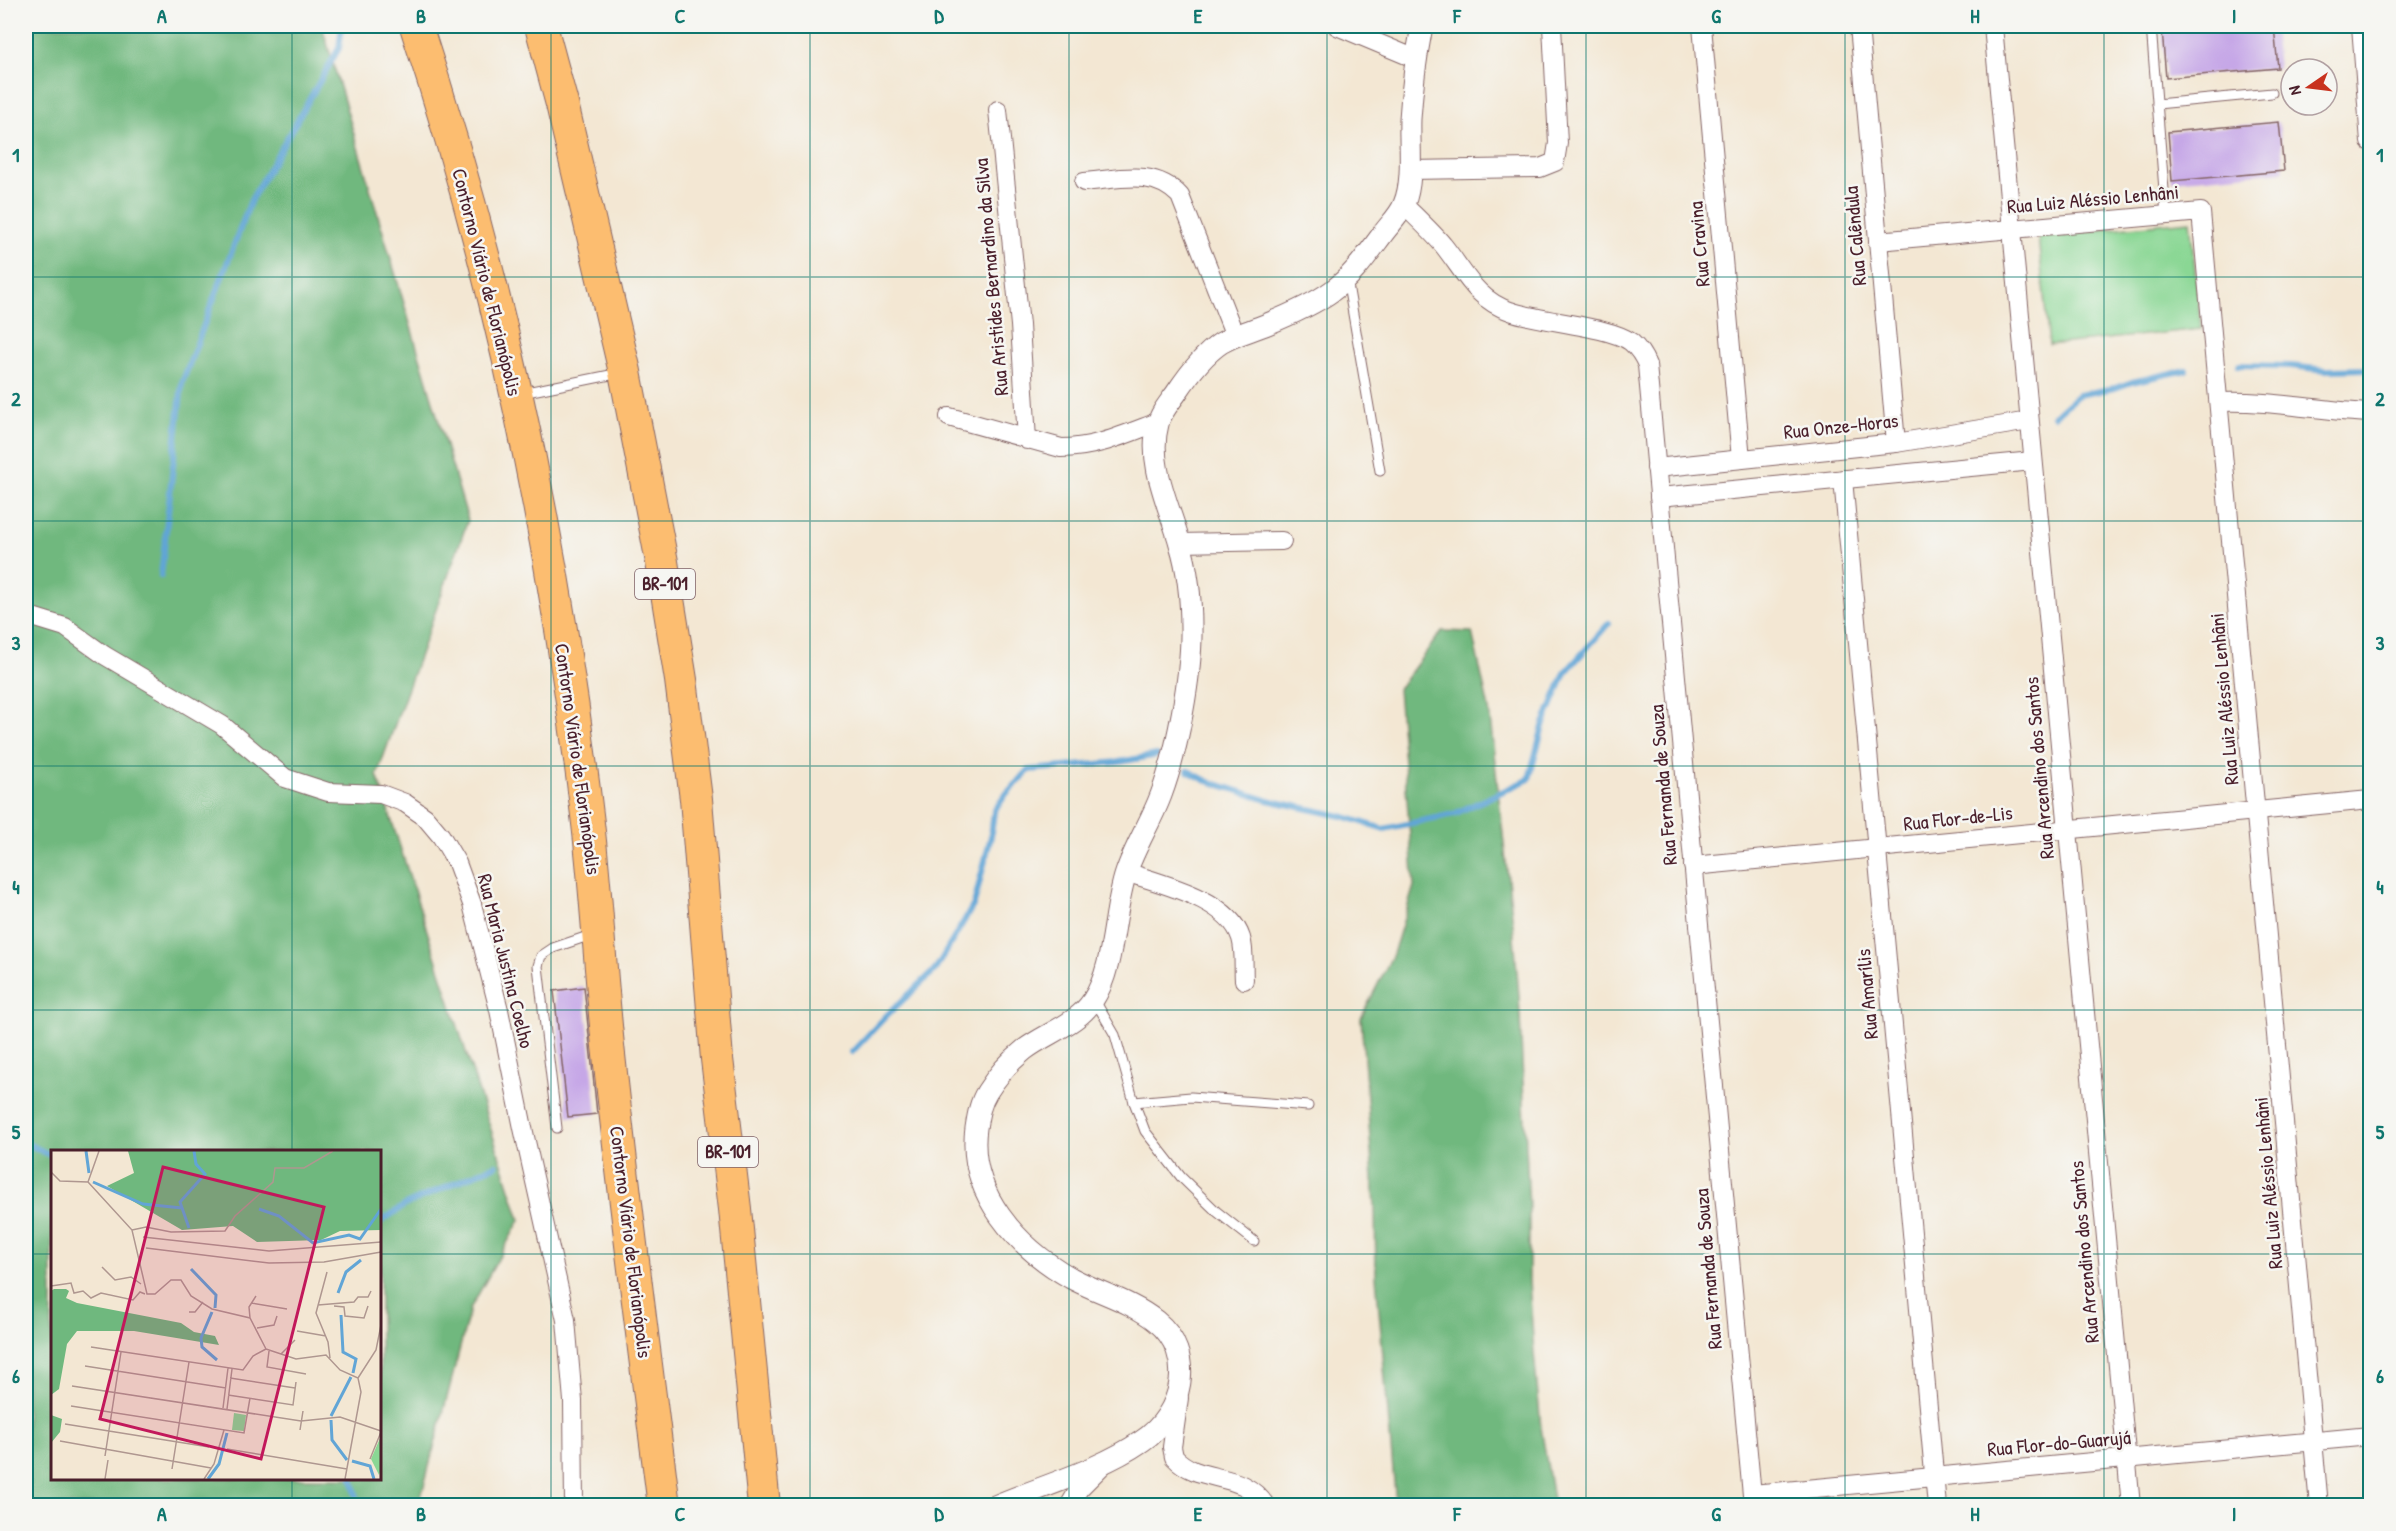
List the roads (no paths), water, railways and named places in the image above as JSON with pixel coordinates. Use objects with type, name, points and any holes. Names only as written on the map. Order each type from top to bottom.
[{"type":"highway","name":"Contorno Viário de Florianópolis","points":[[416,26],[461,175],[517,394],[553,582],[572,698],[587,815],[608,1050],[664,1506]]},
{"type":"highway","name":"BR-101","points":[[541,26],[562,104],[625,372],[662,562],[681,680],[696,799],[717,1059],[735,1209],[764,1506]]},
{"type":"street","points":[[1337,26],[1416,59]]},
{"type":"street","points":[[1266,1506],[1256,1491],[1244,1484],[1188,1469],[1174,1457],[1172,1447],[1182,1370],[1174,1343],[1158,1322],[1135,1308],[1072,1279],[1042,1260],[1014,1233],[993,1206],[981,1184],[975,1158],[977,1118],[982,1099],[1005,1067],[1026,1048],[1071,1020],[1095,999],[1103,979],[1126,872],[1160,800],[1169,775],[1191,650],[1191,627],[1186,571],[1180,543],[1162,486],[1156,455],[1158,422],[1194,369],[1220,344],[1304,307],[1330,293],[1347,279],[1404,205],[1410,171],[1410,120],[1416,59],[1422,26]]},
{"type":"street","points":[[1410,171],[1540,168],[1555,162],[1558,143],[1552,26]]},
{"type":"street","name":"Rua Cravina","points":[[1702,26],[1741,459]]},
{"type":"street","name":"Rua Calêndula","points":[[1859,26],[1896,443]]},
{"type":"street","name":"Rua Arcendino dos Santos","points":[[1993,26],[2130,1506]]},
{"type":"street","points":[[2361,26],[2370,142]]},
{"type":"street","name":"Rua Aristides Bernardino da Silva","points":[[998,110],[1020,325],[1027,440]]},
{"type":"street","points":[[1084,182],[1155,178],[1170,185],[1180,196],[1235,336]]},
{"type":"street","name":"Rua Fernanda de Souza","points":[[1404,205],[1443,244],[1472,286],[1492,303],[1533,318],[1610,333],[1629,341],[1642,352],[1647,365],[1753,1500]]},
{"type":"street","name":"Rua Luiz Aléssio Lenhâni","points":[[1878,241],[2201,212],[2319,1506]]},
{"type":"street","points":[[2220,402],[2255,402],[2370,413]]},
{"type":"street","points":[[949,417],[1061,448],[1080,448],[1106,442],[1158,422]]},
{"type":"street","name":"Rua Onze-Horas","points":[[1656,468],[1896,443],[2029,421]]},
{"type":"street","points":[[1659,497],[2033,461]]},
{"type":"street","name":"Rua Amarílis","points":[[1843,479],[1937,1506]]},
{"type":"street","points":[[1180,543],[1282,541]]},
{"type":"street","name":"Rua Maria Justina Coelho","points":[[26,615],[65,627],[104,655],[222,725],[285,778],[328,792],[381,794],[405,803],[425,817],[441,836],[457,862],[472,904],[499,1010],[522,1128],[566,1320],[572,1392],[574,1506]]},
{"type":"street","name":"Rua Flor-de-Lis","points":[[1693,866],[2370,800]]},
{"type":"street","points":[[1126,872],[1185,892],[1221,911],[1232,921],[1241,938],[1244,980]]},
{"type":"street","points":[[995,1506],[1109,1460],[1144,1440],[1161,1425],[1180,1393]]},
{"type":"street","name":"Rua Flor-do-Guarujá","points":[[1753,1500],[1935,1477],[2370,1436]]},
{"type":"street","points":[[1069,1506],[1079,1490],[1109,1460]]},
{"type":"lane","points":[[2151,26],[2166,215]]},
{"type":"lane","points":[[2157,104],[2272,93]]},
{"type":"lane","points":[[1347,279],[1380,471]]},
{"type":"lane","points":[[517,394],[625,372]]},
{"type":"lane","points":[[557,1128],[538,966],[541,956],[553,948],[599,932]]},
{"type":"lane","points":[[1095,999],[1115,1035],[1134,1102],[1146,1131],[1181,1176],[1216,1211],[1254,1241]]},
{"type":"lane","points":[[1134,1102],[1191,1097],[1308,1106]]},
{"type":"waterway","points":[[161,576],[182,383],[251,200],[339,48],[342,26]]},
{"type":"waterway","points":[[2239,365],[2291,366],[2326,370],[2370,369]]},
{"type":"waterway","points":[[2054,416],[2078,395],[2186,370]]},
{"type":"waterway","points":[[1188,771],[1207,781],[1267,800],[1342,816],[1384,829],[1454,814],[1529,779],[1543,726],[1565,673],[1609,623]]},
{"type":"waterway","points":[[852,1052],[935,970],[974,904],[991,836],[994,811],[1006,794],[1029,770],[1119,762],[1157,755]]},
{"type":"waterway","points":[[26,1143],[51,1156]]},
{"type":"waterway","points":[[381,1221],[407,1204],[496,1165]]},
{"type":"waterway","points":[[352,1480],[359,1506]]}]
